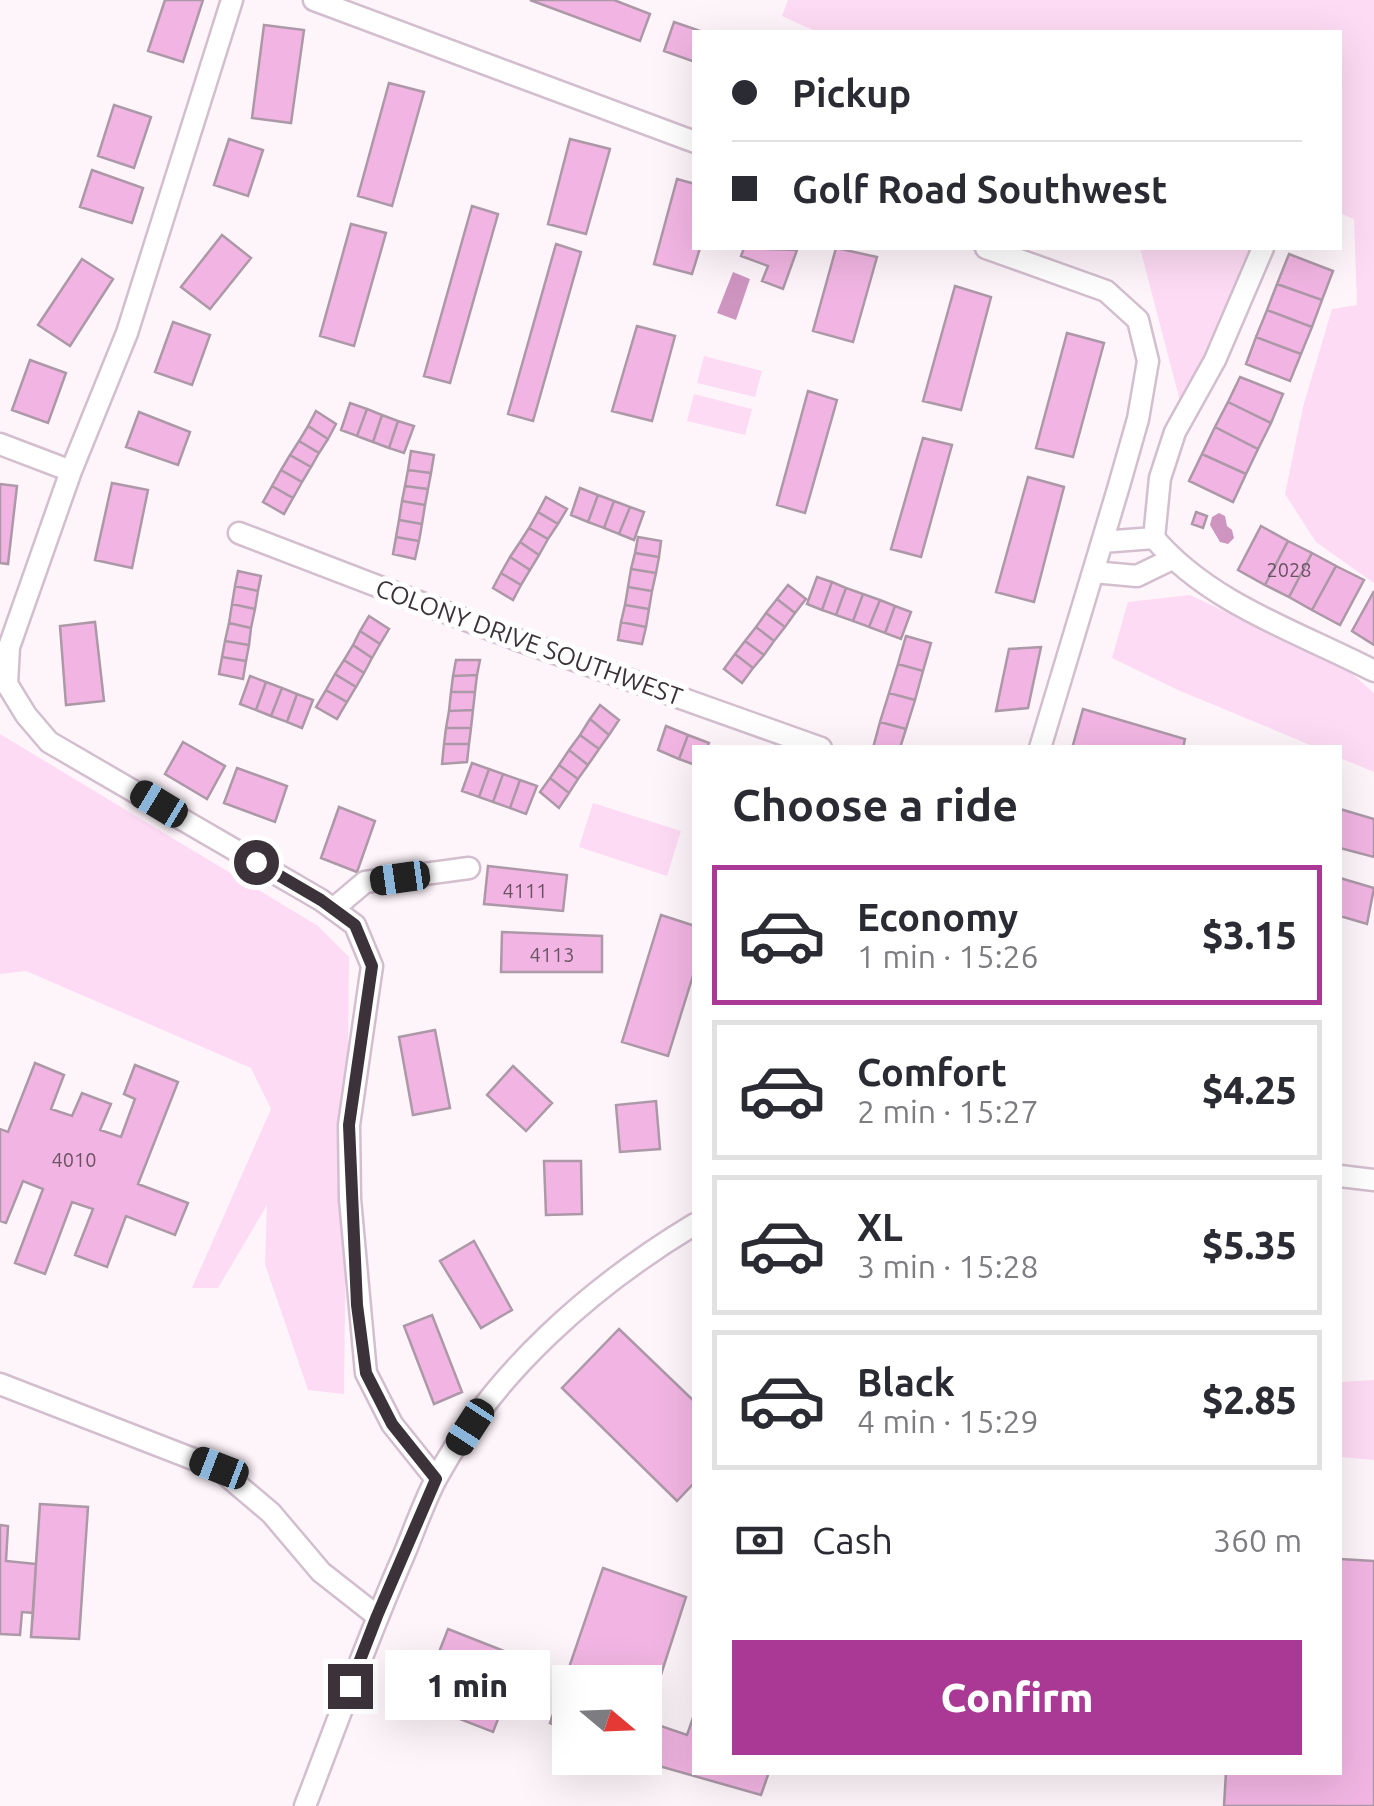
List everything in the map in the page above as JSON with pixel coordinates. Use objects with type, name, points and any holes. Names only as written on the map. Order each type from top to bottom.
[{"type":"street","points":[[232,0],[127,333],[71,471],[9,647],[6,684],[49,742],[355,925],[372,966],[349,1125],[355,1270],[366,1373],[392,1424],[436,1479]]},
{"type":"street","points":[[314,0],[692,141]]},
{"type":"street","points":[[992,250],[1106,291],[1138,320],[1148,361],[1138,418],[1041,745]]},
{"type":"street","points":[[1262,250],[1215,360],[1175,432],[1160,478],[1154,538],[1172,559],[1230,601],[1374,672]]},
{"type":"street","points":[[0,444],[71,471]]},
{"type":"street","name":"COLONY DRIVE SOUTHWEST","points":[[239,533],[518,640],[813,745]]},
{"type":"street","points":[[1102,542],[1154,538]]},
{"type":"street","points":[[1094,572],[1136,576],[1172,559]]},
{"type":"street","points":[[333,909],[364,882],[470,868]]},
{"type":"street","points":[[1342,1176],[1374,1180]]},
{"type":"street","points":[[305,1806],[377,1616],[436,1479],[488,1401],[539,1346],[604,1286],[692,1226]]},
{"type":"street","points":[[0,1384],[219,1468],[271,1513],[321,1572],[377,1616]]},
{"type":"shaded area","points":[[788,0],[1374,0],[1374,583],[1316,542],[1285,494],[1303,407],[1332,309],[1357,305],[1354,219],[1342,214],[1342,30],[813,30],[782,16]]},
{"type":"shaded area","points":[[1141,250],[1254,250],[1194,378],[1180,401]]},
{"type":"shaded area","points":[[733,272],[750,279],[736,320],[717,313]]},
{"type":"shaded area","points":[[704,356],[762,371],[755,397],[697,383]]},
{"type":"shaded area","points":[[694,394],[752,409],[745,435],[687,421]]},
{"type":"shaded area","points":[[1219,513],[1232,530],[1234,538],[1228,544],[1220,542],[1210,525],[1212,517]]},
{"type":"shaded area","points":[[1190,595],[1348,670],[1374,693],[1374,772],[1342,759],[1342,745],[1310,745],[1112,658],[1128,602]]},
{"type":"shaded area","points":[[0,734],[318,926],[349,957],[344,1394],[308,1390],[265,1264],[267,1205],[218,1288],[192,1288],[271,1109],[251,1068],[26,971],[0,974]]},
{"type":"shaded area","points":[[593,803],[681,831],[667,876],[579,847]]},
{"type":"shaded area","points":[[1374,1380],[1374,1460],[1342,1457],[1342,1382]]},
{"type":"building","points":[[165,0],[203,0],[183,62],[148,51]]},
{"type":"building","points":[[530,0],[614,0],[650,14],[640,41]]},
{"type":"building","points":[[674,22],[697,30],[692,30],[692,61],[664,51]]},
{"type":"building","points":[[264,25],[304,30],[291,123],[252,118]]},
{"type":"building","points":[[389,83],[424,92],[392,206],[358,196]]},
{"type":"building","points":[[114,105],[151,117],[134,168],[98,156]]},
{"type":"building","points":[[229,139],[263,150],[248,196],[214,185]]},
{"type":"building","points":[[570,139],[610,149],[586,234],[548,224]]},
{"type":"building","points":[[92,170],[143,188],[132,223],[80,207]]},
{"type":"building","points":[[677,179],[692,183],[692,250],[699,250],[692,274],[654,264]]},
{"type":"building","points":[[472,206],[498,214],[450,383],[424,376]]},
{"type":"building","points":[[351,224],[386,233],[354,346],[320,336]]},
{"type":"building","points":[[222,235],[251,258],[210,309],[181,287]]},
{"type":"building","points":[[556,244],[581,252],[533,421],[508,414]]},
{"type":"building","points":[[743,250],[797,250],[783,289],[762,281],[768,266],[741,256]]},
{"type":"building","points":[[835,250],[877,257],[853,342],[813,331]]},
{"type":"building","points":[[1289,254],[1333,271],[1322,300],[1277,284]]},
{"type":"building","points":[[82,259],[113,279],[70,346],[38,325]]},
{"type":"building","points":[[1277,284],[1322,300],[1312,327],[1267,310]]},
{"type":"building","points":[[955,286],[991,297],[961,410],[923,401]]},
{"type":"building","points":[[1267,310],[1312,327],[1301,354],[1256,337]]},
{"type":"building","points":[[173,322],[210,335],[192,385],[155,372]]},
{"type":"building","points":[[637,326],[675,336],[652,421],[612,411]]},
{"type":"building","points":[[1067,333],[1104,343],[1073,457],[1036,448]]},
{"type":"building","points":[[1256,337],[1301,354],[1290,381],[1246,364]]},
{"type":"building","points":[[30,360],[66,373],[48,423],[12,410]]},
{"type":"building","points":[[1240,377],[1283,394],[1271,423],[1228,402]]},
{"type":"building","points":[[808,391],[837,400],[805,513],[777,505]]},
{"type":"building","points":[[1228,402],[1271,423],[1258,449],[1215,427]]},
{"type":"building","points":[[350,403],[367,409],[357,436],[341,430]]},
{"type":"building","points":[[367,409],[382,415],[373,442],[357,436]]},
{"type":"building","points":[[316,411],[336,424],[328,439],[308,426]]},
{"type":"building","points":[[139,412],[190,432],[178,465],[126,447]]},
{"type":"building","points":[[382,415],[398,421],[389,448],[373,442]]},
{"type":"building","points":[[398,421],[414,426],[404,453],[389,448]]},
{"type":"building","points":[[308,426],[328,439],[319,453],[299,441]]},
{"type":"building","points":[[1215,427],[1258,449],[1246,474],[1202,454]]},
{"type":"building","points":[[923,438],[952,445],[921,557],[891,549]]},
{"type":"building","points":[[299,441],[319,453],[311,467],[290,455]]},
{"type":"building","points":[[411,451],[434,455],[431,473],[408,470]]},
{"type":"building","points":[[1202,454],[1246,474],[1233,502],[1189,481]]},
{"type":"building","points":[[290,455],[311,467],[302,482],[281,470]]},
{"type":"building","points":[[281,470],[302,482],[293,498],[272,486]]},
{"type":"building","points":[[408,470],[431,473],[428,489],[405,486]]},
{"type":"building","points":[[1028,477],[1064,487],[1034,602],[996,592]]},
{"type":"building","points":[[112,483],[148,490],[132,568],[95,560]]},
{"type":"building","points":[[0,484],[17,486],[8,564],[0,563]]},
{"type":"building","points":[[272,486],[293,498],[284,514],[263,502]]},
{"type":"building","points":[[405,486],[428,489],[425,505],[402,501]]},
{"type":"building","points":[[580,488],[598,495],[588,522],[571,515]]},
{"type":"building","points":[[598,495],[614,501],[604,528],[588,522]]},
{"type":"building","points":[[546,497],[567,509],[558,524],[538,512]]},
{"type":"building","points":[[402,501],[425,505],[422,524],[399,520]]},
{"type":"building","points":[[614,501],[630,507],[619,534],[604,528]]},
{"type":"building","points":[[630,507],[644,512],[634,540],[619,534]]},
{"type":"building","points":[[538,512],[558,524],[548,539],[529,528]]},
{"type":"building","points":[[1196,512],[1207,516],[1203,528],[1192,524]]},
{"type":"building","points":[[399,520],[422,524],[419,541],[396,537]]},
{"type":"building","points":[[1261,526],[1288,541],[1265,585],[1238,570]]},
{"type":"building","points":[[529,528],[548,539],[539,555],[520,542]]},
{"type":"building","points":[[396,537],[419,541],[415,559],[393,554]]},
{"type":"building","points":[[638,537],[661,541],[659,557],[635,553]]},
{"type":"building","points":[[1288,541],[1312,553],[1289,597],[1265,585]]},
{"type":"building","points":[[520,542],[539,555],[530,570],[510,557]]},
{"type":"building","points":[[635,553],[659,557],[656,573],[631,569]]},
{"type":"building","points":[[1312,553],[1336,566],[1312,610],[1289,597]]},
{"type":"building","points":[[510,557],[530,570],[521,585],[501,573]]},
{"type":"building","points":[[1336,566],[1364,580],[1340,625],[1312,610]]},
{"type":"building","points":[[631,569],[656,573],[652,591],[628,587]]},
{"type":"building","points":[[238,571],[261,576],[258,591],[235,586]]},
{"type":"building","points":[[501,573],[521,585],[513,600],[493,588]]},
{"type":"building","points":[[817,577],[832,582],[822,610],[807,604]]},
{"type":"building","points":[[832,582],[846,588],[836,615],[822,610]]},
{"type":"building","points":[[788,585],[806,599],[795,613],[777,599]]},
{"type":"building","points":[[235,586],[258,591],[255,609],[232,604]]},
{"type":"building","points":[[628,587],[652,591],[649,609],[625,605]]},
{"type":"building","points":[[846,588],[863,594],[853,621],[836,615]]},
{"type":"building","points":[[1374,591],[1374,645],[1352,631]]},
{"type":"building","points":[[863,594],[880,600],[869,627],[853,621]]},
{"type":"building","points":[[777,599],[795,613],[785,627],[766,613]]},
{"type":"building","points":[[880,600],[895,606],[885,633],[869,627]]},
{"type":"building","points":[[232,604],[255,609],[251,628],[229,623]]},
{"type":"building","points":[[625,605],[649,609],[646,627],[621,622]]},
{"type":"building","points":[[895,606],[911,612],[901,639],[885,633]]},
{"type":"building","points":[[766,613],[785,627],[774,641],[756,627]]},
{"type":"building","points":[[369,616],[389,629],[380,644],[360,631]]},
{"type":"building","points":[[95,622],[104,701],[66,705],[60,626]]},
{"type":"building","points":[[621,622],[646,627],[642,644],[618,640]]},
{"type":"building","points":[[229,623],[251,628],[249,645],[225,641]]},
{"type":"building","points":[[756,627],[774,641],[764,655],[745,641]]},
{"type":"building","points":[[360,631],[380,644],[372,658],[353,645]]},
{"type":"building","points":[[906,636],[931,643],[923,671],[898,664]]},
{"type":"building","points":[[225,641],[249,645],[246,661],[222,657]]},
{"type":"building","points":[[745,641],[764,655],[753,668],[735,654]]},
{"type":"building","points":[[353,645],[372,658],[364,673],[344,660]]},
{"type":"building","points":[[1041,647],[1028,708],[996,711],[1009,649]]},
{"type":"building","points":[[735,654],[753,668],[742,683],[724,669]]},
{"type":"building","points":[[222,657],[246,661],[243,679],[219,674]]},
{"type":"building","points":[[344,660],[364,673],[356,687],[335,674]]},
{"type":"building","points":[[456,660],[480,660],[477,675],[453,676]]},
{"type":"building","points":[[898,664],[923,671],[915,700],[889,693]]},
{"type":"building","points":[[335,674],[356,687],[347,702],[326,690]]},
{"type":"building","points":[[477,675],[475,692],[451,692],[453,676]]},
{"type":"building","points":[[250,676],[266,682],[256,710],[240,704]]},
{"type":"building","points":[[266,682],[282,688],[271,716],[256,710]]},
{"type":"building","points":[[282,688],[297,694],[287,722],[271,716]]},
{"type":"building","points":[[326,690],[347,702],[337,719],[316,707]]},
{"type":"building","points":[[451,692],[475,692],[473,710],[449,711]]},
{"type":"building","points":[[889,693],[915,700],[906,729],[880,722]]},
{"type":"building","points":[[297,694],[313,700],[302,728],[287,722]]},
{"type":"building","points":[[600,705],[619,720],[609,735],[590,719]]},
{"type":"building","points":[[1083,709],[1185,739],[1184,745],[1073,745]]},
{"type":"building","points":[[473,710],[471,728],[446,728],[449,711]]},
{"type":"building","points":[[590,719],[609,735],[599,749],[580,735]]},
{"type":"building","points":[[880,722],[906,729],[901,745],[874,745]]},
{"type":"building","points":[[666,726],[688,735],[679,759],[658,750]]},
{"type":"building","points":[[446,728],[471,728],[469,744],[444,744]]},
{"type":"building","points":[[580,735],[599,749],[588,765],[569,750]]},
{"type":"building","points":[[688,735],[709,743],[692,745],[692,764],[679,759]]},
{"type":"building","points":[[183,742],[225,766],[207,799],[165,774]]},
{"type":"building","points":[[444,744],[469,744],[467,762],[442,764]]},
{"type":"building","points":[[569,750],[588,765],[578,779],[559,765]]},
{"type":"building","points":[[472,763],[489,769],[479,797],[462,791]]},
{"type":"building","points":[[559,765],[578,779],[569,793],[550,778]]},
{"type":"building","points":[[237,768],[287,786],[275,822],[224,803]]},
{"type":"building","points":[[489,769],[503,774],[493,802],[479,797]]},
{"type":"building","points":[[503,774],[520,780],[510,808],[493,802]]},
{"type":"building","points":[[550,778],[569,793],[559,808],[540,792]]},
{"type":"building","points":[[520,780],[537,786],[526,814],[510,808]]},
{"type":"building","points":[[339,807],[375,821],[357,872],[321,858]]},
{"type":"building","points":[[1342,810],[1374,819],[1374,857],[1342,849]]},
{"type":"building","points":[[488,866],[567,875],[563,911],[484,904]]},
{"type":"building","points":[[1342,879],[1374,888],[1367,924],[1342,917]]},
{"type":"building","points":[[661,915],[692,925],[692,979],[668,1056],[622,1042]]},
{"type":"building","points":[[502,932],[602,936],[602,972],[501,972]]},
{"type":"building","points":[[435,1030],[450,1108],[413,1115],[399,1037]]},
{"type":"building","points":[[35,1063],[64,1075],[51,1109],[72,1116],[82,1093],[111,1104],[100,1130],[121,1137],[135,1099],[124,1094],[135,1065],[178,1082],[138,1184],[188,1203],[175,1235],[126,1216],[107,1267],[75,1255],[93,1209],[72,1202],[45,1274],[15,1263],[43,1189],[23,1181],[6,1223],[0,1221],[0,1129],[8,1132]]},
{"type":"building","points":[[513,1066],[552,1103],[526,1131],[487,1095]]},
{"type":"building","points":[[656,1101],[660,1149],[620,1152],[616,1105]]},
{"type":"building","points":[[544,1161],[581,1161],[582,1214],[546,1215]]},
{"type":"building","points":[[474,1241],[512,1310],[481,1328],[440,1261]]},
{"type":"building","points":[[432,1315],[462,1392],[434,1404],[404,1326]]},
{"type":"building","points":[[619,1329],[692,1399],[692,1485],[677,1501],[562,1388]]},
{"type":"building","points":[[40,1504],[88,1507],[79,1639],[31,1637],[33,1613],[22,1612],[20,1635],[0,1634],[0,1525],[8,1526],[6,1561],[36,1564]]},
{"type":"building","points":[[40,1504],[88,1507],[79,1639],[31,1637]]},
{"type":"building","points":[[0,1525],[8,1526],[6,1561],[36,1564],[33,1613],[22,1612],[20,1635],[0,1634]]},
{"type":"building","points":[[1342,1559],[1374,1561],[1374,1806],[1224,1806],[1226,1775],[1342,1775]]},
{"type":"building","points":[[603,1568],[686,1597],[662,1671],[662,1665],[570,1665]]},
{"type":"building","points":[[448,1629],[522,1658],[493,1732],[419,1703]]},
{"type":"building","points":[[692,1721],[692,1775],[768,1775],[761,1795],[662,1767],[662,1726],[687,1735]]},
{"type":"route","points":[[256,862],[355,925],[372,966],[349,1125],[357,1305],[366,1373],[392,1424],[436,1479],[350,1686]]}]
